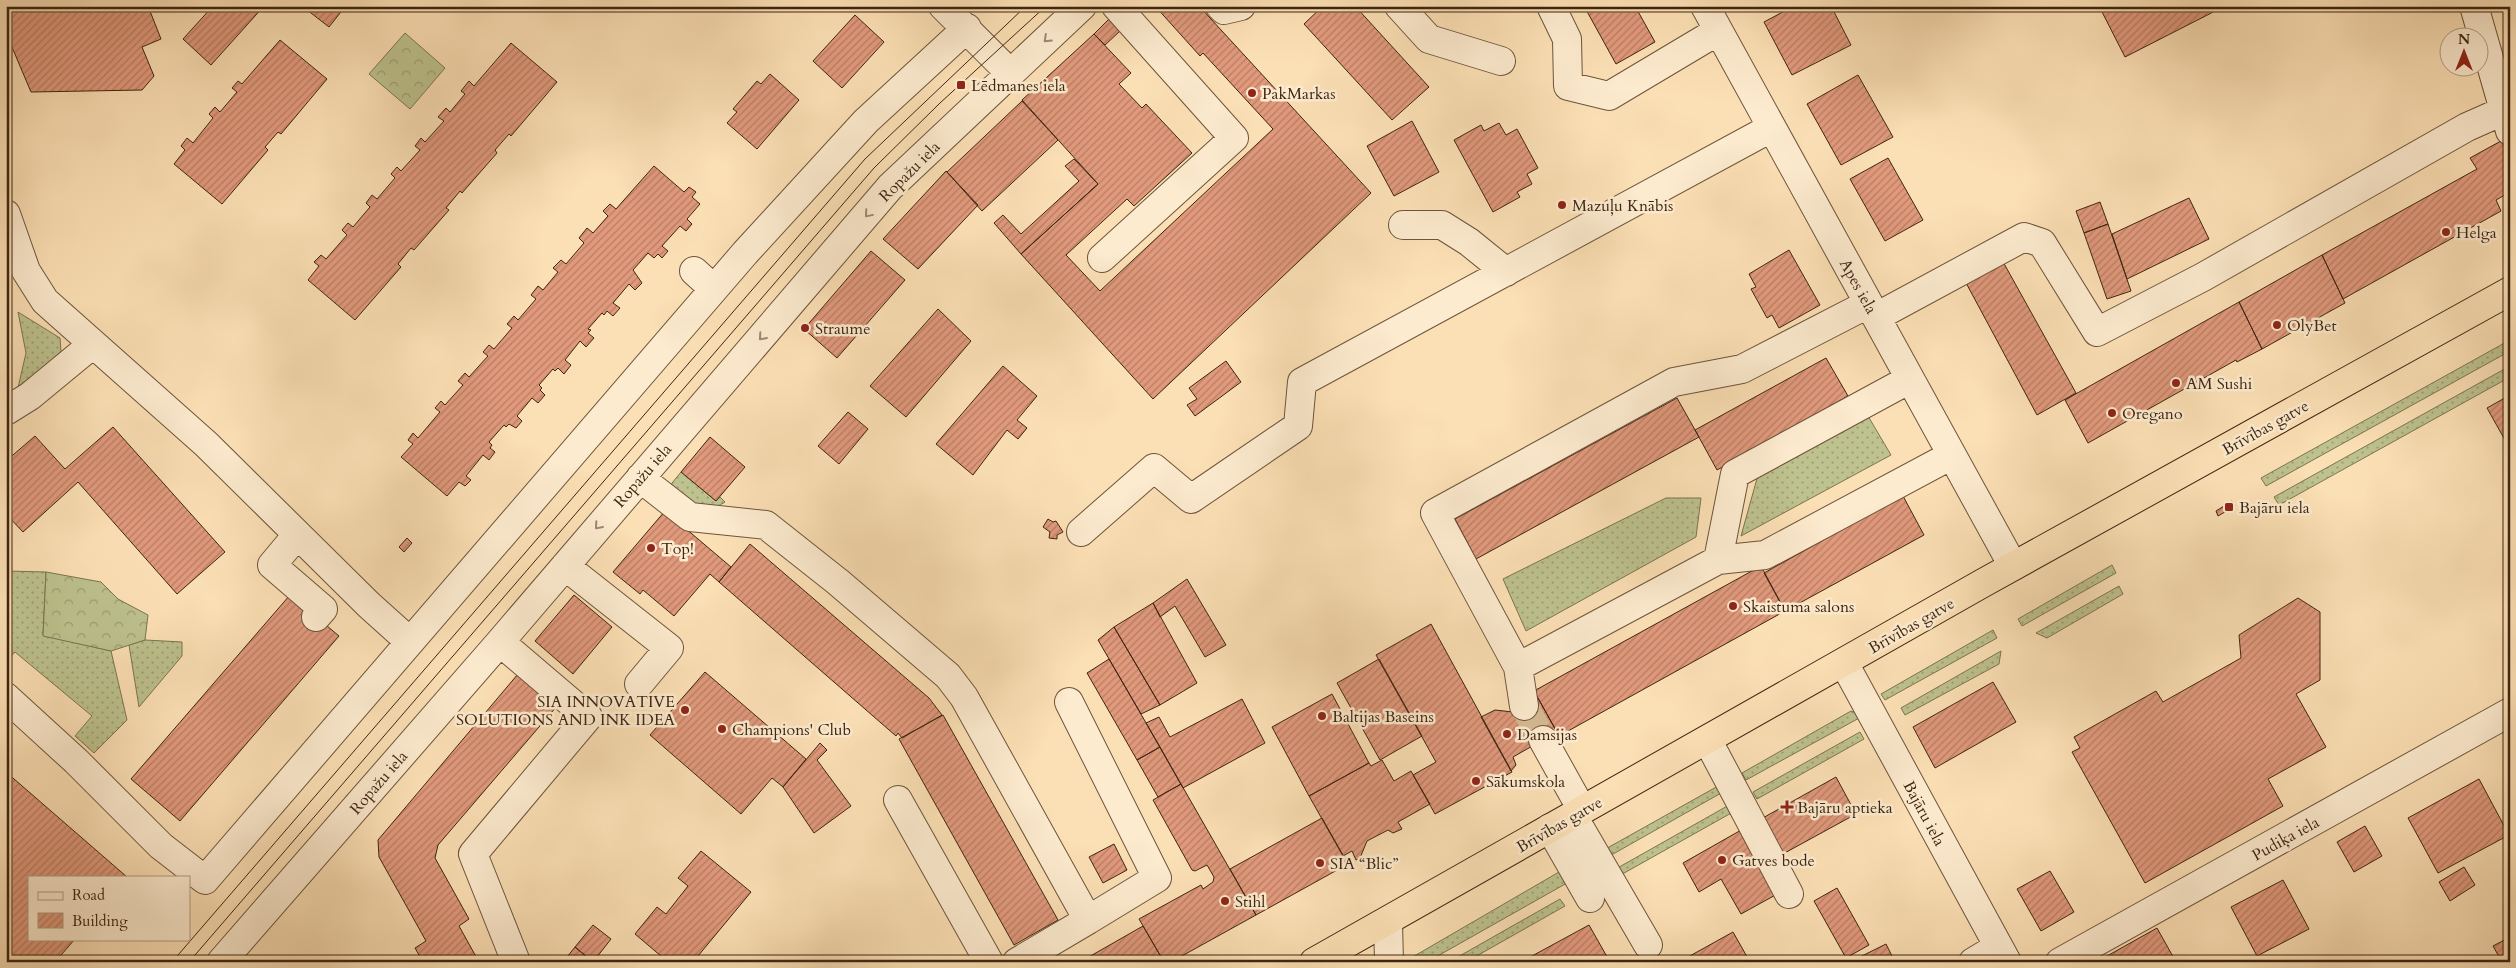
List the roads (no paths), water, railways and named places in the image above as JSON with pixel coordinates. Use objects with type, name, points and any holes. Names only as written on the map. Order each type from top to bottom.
[{"type":"highway","name":"Brīvības gatve","points":[[1314,962],[1708,741],[2013,566],[2510,291]]},
{"type":"street","points":[[943,6],[1010,73]]},
{"type":"street","name":"Ropažu iela","points":[[221,962],[500,642],[890,187],[1082,6]]},
{"type":"street","points":[[1102,258],[1234,138],[1116,6]]},
{"type":"street","points":[[1220,6],[1224,10],[1241,6]]},
{"type":"street","points":[[1399,6],[1429,39],[1501,61]]},
{"type":"street","points":[[1550,6],[1567,39],[1568,86],[1609,96],[1718,31]]},
{"type":"street","name":"Apes iela","points":[[1705,6],[2013,566]]},
{"type":"street","points":[[1524,706],[1518,667],[1435,513],[1674,382],[1742,369],[1872,311],[2024,237],[2042,243],[2098,332],[2203,277],[2467,127],[2508,116],[2474,6]]},
{"type":"street","points":[[6,697],[76,761],[161,846],[205,880],[409,641],[704,280],[866,122],[967,28]]},
{"type":"street","points":[[1081,532],[1154,468],[1191,498],[1298,426],[1302,382],[1771,128]]},
{"type":"street","points":[[6,214],[26,271],[45,301],[206,444],[409,641]]},
{"type":"street","points":[[1404,225],[1442,225],[1476,247],[1506,272]]},
{"type":"street","points":[[6,411],[30,396],[94,344]]},
{"type":"street","points":[[1718,560],[1735,474],[1910,379]]},
{"type":"street","points":[[1518,667],[1718,560],[1765,555],[1952,455]]},
{"type":"street","points":[[640,478],[690,517],[766,525],[838,582],[948,676],[964,697],[1088,920]]},
{"type":"street","points":[[298,535],[272,565],[322,609],[316,617]]},
{"type":"street","points":[[564,566],[669,648],[639,684]]},
{"type":"street","points":[[500,642],[588,717],[473,854],[516,962]]},
{"type":"street","name":"Bajāru iela","points":[[1844,663],[2002,954]]},
{"type":"street","points":[[1017,962],[1157,878],[1069,702]]},
{"type":"street","name":"Pudiķa iela","points":[[2060,962],[2510,712]]},
{"type":"street","points":[[1543,740],[1569,818],[1590,898]]},
{"type":"street","points":[[1708,741],[1790,894]]},
{"type":"street","points":[[898,800],[989,962]]},
{"type":"street","points":[[1569,818],[1648,945]]},
{"type":"street","points":[[1388,922],[1389,962]]},
{"type":"street","points":[[1973,962],[2002,954]]},
{"type":"tunnel","points":[[1524,706],[1543,740]]},
{"type":"tram line","points":[[172,962],[865,159],[1026,6]]},
{"type":"tram line","points":[[189,962],[874,168],[940,103],[1046,6]]},
{"type":"place","name":"Lēdmanes iela","points":[[961,85]]},
{"type":"place","name":"PakMarkas","points":[[1252,93]]},
{"type":"place","name":"Mazuļu Knābis","points":[[1562,205]]},
{"type":"place","name":"Helga","points":[[2446,232]]},
{"type":"place","name":"OlyBet","points":[[2277,325]]},
{"type":"place","name":"Straume","points":[[805,328]]},
{"type":"place","name":"AM Sushi","points":[[2176,383]]},
{"type":"place","name":"Oregano","points":[[2112,413]]},
{"type":"place","name":"Bajāru iela","points":[[2229,507]]},
{"type":"place","name":"Top!","points":[[651,548]]},
{"type":"place","name":"Skaistuma salons","points":[[1733,606]]},
{"type":"place","name":"SIA INNOVATIVE SOLUTIONS AND INK IDEA","points":[[685,710]]},
{"type":"place","name":"Baltijas Baseins","points":[[1322,716]]},
{"type":"place","name":"Champions' Club","points":[[722,729]]},
{"type":"place","name":"Damsijas","points":[[1507,734]]},
{"type":"place","name":"Sākumskola","points":[[1476,781]]},
{"type":"place","name":"Bajāru aptieka","points":[[1787,807]]},
{"type":"place","name":"Gatves bode","points":[[1722,860]]},
{"type":"place","name":"SIA “Blic”","points":[[1320,863]]},
{"type":"place","name":"Stihl","points":[[1225,901]]}]
